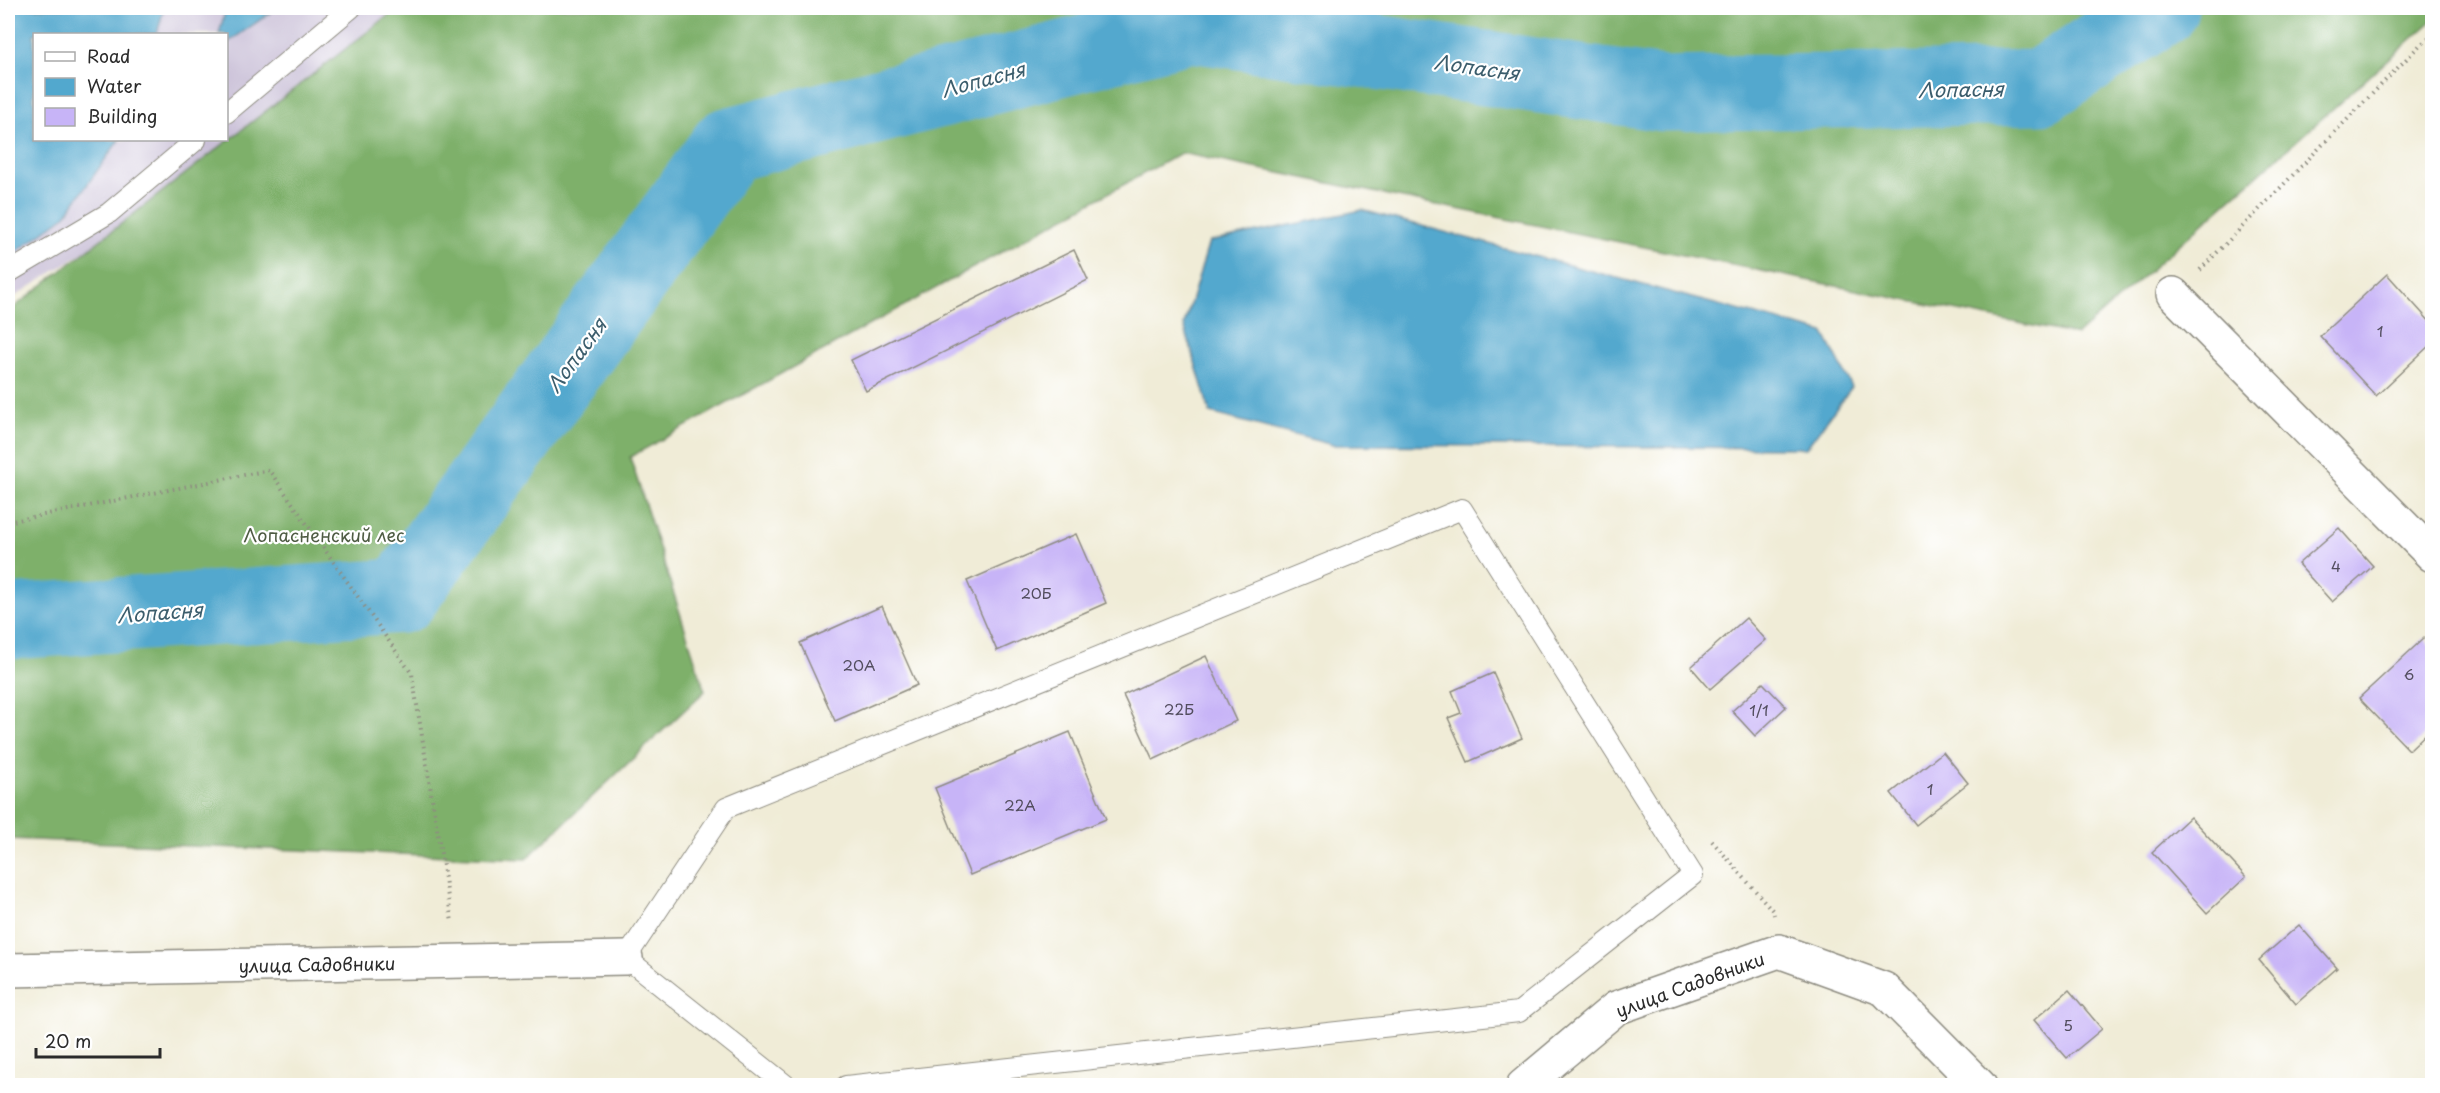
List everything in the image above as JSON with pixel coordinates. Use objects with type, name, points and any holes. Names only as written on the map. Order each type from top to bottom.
[{"type":"street","points":[[2173,294],[2433,555]]},
{"type":"street","name":"улица Садовники","points":[[1523,1086],[1616,1008],[1779,951],[1884,989],[1980,1086]]},
{"type":"street","name":"улица Садовники","points":[[8,970],[626,958]]},
{"type":"lane","points":[[228,111],[351,8]]},
{"type":"lane","points":[[8,273],[109,213],[195,141]]},
{"type":"lane","points":[[787,1086],[626,958],[726,808],[1461,510],[1693,875],[1519,1012],[846,1086]]},
{"type":"path","points":[[2223,249],[2421,44],[2433,36]]},
{"type":"path","points":[[8,522],[269,470],[412,674],[459,962]]},
{"type":"path","points":[[1711,840],[1773,911],[1779,951]]},
{"type":"shaded area","points":[[8,8],[478,8],[412,40],[8,301]]},
{"type":"green space","name":"Лопасненский лес","points":[[398,8],[2432,8],[2432,21],[2077,335],[1181,153],[630,457],[705,691],[526,859],[8,839],[8,312]]},
{"type":"water","points":[[8,8],[164,8],[157,33],[33,33],[33,141],[118,141],[65,216],[8,258]]},
{"type":"water","points":[[226,8],[277,8],[228,42],[228,33],[219,33]]},
{"type":"water","points":[[1362,210],[1824,333],[1852,387],[1806,448],[1333,445],[1210,413],[1184,325],[1209,242]]},
{"type":"building","points":[[1074,250],[1088,280],[866,391],[851,360]]},
{"type":"building","points":[[2387,274],[2432,324],[2432,343],[2376,396],[2320,336]]},
{"type":"building","points":[[2339,528],[2373,566],[2332,602],[2298,564]]},
{"type":"building","points":[[1076,534],[1106,603],[997,651],[967,581]]},
{"type":"building","points":[[882,606],[917,685],[835,721],[800,643]]},
{"type":"building","points":[[1746,618],[1766,640],[1710,689],[1691,667]]},
{"type":"building","points":[[2424,638],[2432,648],[2432,728],[2409,750],[2359,698]]},
{"type":"building","points":[[1206,656],[1236,721],[1153,760],[1123,695]]},
{"type":"building","points":[[1493,673],[1522,738],[1468,762],[1448,718],[1461,713],[1452,691]]},
{"type":"building","points":[[1763,683],[1786,707],[1755,736],[1732,711]]},
{"type":"building","points":[[1070,732],[1106,819],[970,875],[935,788]]},
{"type":"building","points":[[1943,752],[1968,783],[1916,825],[1891,793]]},
{"type":"building","points":[[2190,817],[2246,877],[2207,913],[2152,852]]},
{"type":"building","points":[[2299,925],[2337,968],[2296,1004],[2259,960]]},
{"type":"building","points":[[2069,990],[2102,1029],[2067,1058],[2034,1020]]},
{"type":"waterway","name":"Лопасня","points":[[8,622],[401,596],[728,145],[1191,25],[1663,94],[2040,87],[2161,8]]}]
